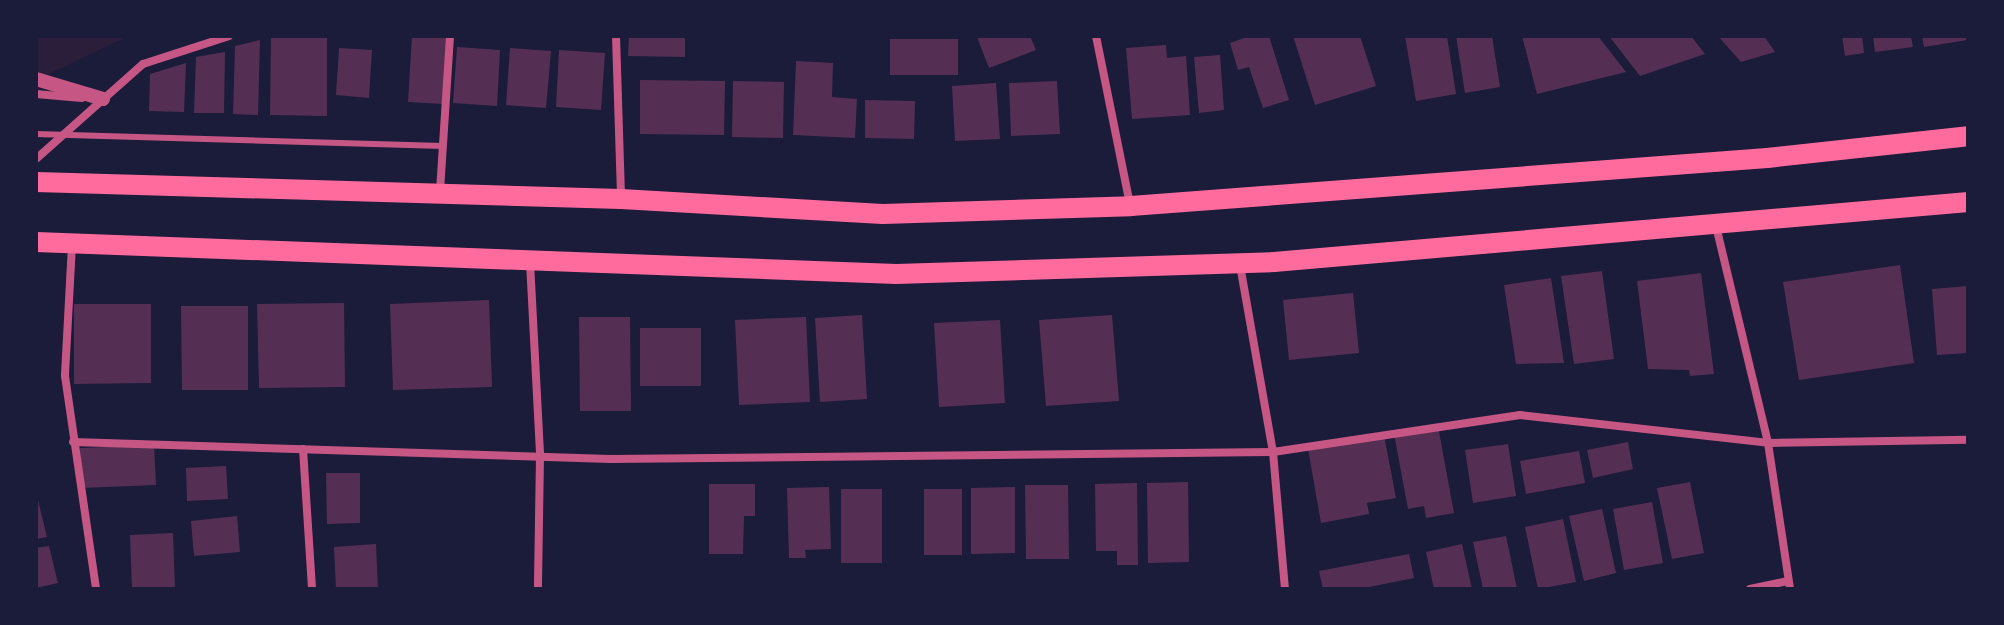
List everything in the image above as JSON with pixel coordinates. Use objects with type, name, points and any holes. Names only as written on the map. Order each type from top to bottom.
[{"type":"main road","points":[[36,182],[621,199],[883,214],[1131,206],[1767,158],[1968,136]]},
{"type":"main road","points":[[36,242],[896,274],[1239,263],[1716,226],[1968,202]]},
{"type":"street","points":[[36,159],[143,64],[229,36]]},
{"type":"street","points":[[440,196],[450,36]]},
{"type":"street","points":[[616,36],[621,199]]},
{"type":"street","points":[[1096,36],[1131,206]]},
{"type":"street","points":[[36,79],[103,99]]},
{"type":"street","points":[[36,94],[103,99]]},
{"type":"street","points":[[1716,226],[1768,443],[1789,585],[1750,589]]},
{"type":"street","points":[[71,243],[72,285],[64,330],[73,442],[96,589]]},
{"type":"street","points":[[530,260],[540,456],[538,589]]},
{"type":"street","points":[[1239,263],[1273,452],[1285,589]]},
{"type":"street","points":[[73,442],[610,459],[1273,452],[1520,415],[1768,443],[1968,440]]},
{"type":"street","points":[[303,449],[312,589]]},
{"type":"lane","points":[[36,134],[443,146]]},
{"type":"shaded area","points":[[36,36],[129,36],[36,80]]},
{"type":"building","points":[[271,36],[327,36],[327,116],[270,115]]},
{"type":"building","points":[[412,36],[448,36],[443,104],[408,102]]},
{"type":"building","points":[[629,36],[685,36],[685,57],[628,56]]},
{"type":"building","points":[[1030,36],[1036,50],[989,68],[977,37]]},
{"type":"building","points":[[1250,36],[1269,36],[1289,100],[1263,108],[1249,67],[1238,70],[1230,43]]},
{"type":"building","points":[[1293,36],[1360,36],[1376,86],[1315,105]]},
{"type":"building","points":[[1405,36],[1447,36],[1456,94],[1416,101]]},
{"type":"building","points":[[1456,36],[1492,36],[1500,87],[1465,93]]},
{"type":"building","points":[[1522,36],[1598,36],[1626,72],[1537,94]]},
{"type":"building","points":[[1609,36],[1691,36],[1705,54],[1640,76]]},
{"type":"building","points":[[1718,36],[1764,36],[1775,52],[1741,62]]},
{"type":"building","points":[[1842,36],[1862,36],[1864,53],[1845,56]]},
{"type":"building","points":[[1873,36],[1911,36],[1913,47],[1875,52]]},
{"type":"building","points":[[1922,36],[1966,36],[1967,40],[1924,47]]},
{"type":"building","points":[[890,39],[958,39],[958,75],[890,75]]},
{"type":"building","points":[[260,40],[258,115],[233,114],[235,46]]},
{"type":"building","points":[[1166,45],[1167,58],[1186,56],[1190,115],[1132,119],[1126,48]]},
{"type":"building","points":[[457,47],[500,50],[497,106],[453,103]]},
{"type":"building","points":[[339,48],[372,50],[369,98],[336,95]]},
{"type":"building","points":[[510,48],[551,51],[546,108],[506,105]]},
{"type":"building","points":[[559,50],[605,53],[601,110],[556,107]]},
{"type":"building","points":[[225,52],[224,113],[194,113],[196,57]]},
{"type":"building","points":[[1220,55],[1224,110],[1199,113],[1194,57]]},
{"type":"building","points":[[796,61],[833,63],[832,97],[857,99],[855,138],[793,135]]},
{"type":"building","points":[[186,63],[184,112],[149,111],[150,74]]},
{"type":"building","points":[[640,80],[725,81],[724,135],[640,134]]},
{"type":"building","points":[[733,81],[784,82],[783,138],[732,137]]},
{"type":"building","points":[[1057,81],[1060,134],[1011,136],[1009,83]]},
{"type":"building","points":[[996,83],[1000,139],[955,141],[952,86]]},
{"type":"building","points":[[865,100],[915,101],[914,139],[865,138]]},
{"type":"building","points":[[1900,265],[1914,363],[1799,380],[1783,282]]},
{"type":"building","points":[[1602,271],[1614,359],[1574,364],[1561,276]]},
{"type":"building","points":[[1701,273],[1714,374],[1690,376],[1689,370],[1648,369],[1637,281]]},
{"type":"building","points":[[1551,278],[1564,363],[1516,364],[1504,285]]},
{"type":"building","points":[[1968,286],[1968,353],[1937,355],[1932,289]]},
{"type":"building","points":[[1353,293],[1359,353],[1289,360],[1283,300]]},
{"type":"building","points":[[489,300],[492,387],[393,390],[390,304]]},
{"type":"building","points":[[344,303],[345,387],[259,388],[257,304]]},
{"type":"building","points":[[74,304],[151,304],[151,383],[74,384]]},
{"type":"building","points":[[181,306],[248,306],[248,390],[182,390]]},
{"type":"building","points":[[862,315],[867,399],[820,402],[815,318]]},
{"type":"building","points":[[1112,315],[1119,401],[1046,406],[1039,320]]},
{"type":"building","points":[[579,317],[630,317],[631,411],[580,411]]},
{"type":"building","points":[[806,317],[810,402],[739,405],[735,320]]},
{"type":"building","points":[[1000,320],[1005,403],[939,407],[934,323]]},
{"type":"building","points":[[640,328],[701,328],[701,386],[640,386]]},
{"type":"building","points":[[1438,426],[1454,513],[1426,518],[1424,506],[1408,509],[1394,434]]},
{"type":"building","points":[[1384,435],[1396,498],[1367,503],[1369,514],[1321,523],[1308,449]]},
{"type":"building","points":[[1628,442],[1633,469],[1593,478],[1587,450]]},
{"type":"building","points":[[1508,444],[1516,496],[1473,503],[1465,450]]},
{"type":"building","points":[[154,445],[156,485],[81,488],[80,448]]},
{"type":"building","points":[[1579,451],[1585,483],[1526,494],[1520,461]]},
{"type":"building","points":[[226,466],[228,499],[187,501],[186,468]]},
{"type":"building","points":[[326,473],[360,473],[360,523],[327,524]]},
{"type":"building","points":[[1188,482],[1189,562],[1148,563],[1147,483]]},
{"type":"building","points":[[1690,482],[1704,553],[1672,559],[1657,488]]},
{"type":"building","points":[[1137,483],[1138,565],[1117,565],[1117,551],[1096,551],[1095,484]]},
{"type":"building","points":[[709,484],[755,484],[755,516],[744,516],[743,554],[709,554]]},
{"type":"building","points":[[1025,485],[1068,485],[1069,559],[1026,559]]},
{"type":"building","points":[[829,487],[831,549],[805,550],[806,558],[789,558],[787,488]]},
{"type":"building","points":[[1015,487],[1015,553],[971,554],[971,488]]},
{"type":"building","points":[[841,489],[882,489],[882,563],[841,563]]},
{"type":"building","points":[[924,489],[962,489],[962,555],[924,555]]},
{"type":"building","points":[[36,492],[47,537],[36,539]]},
{"type":"building","points":[[1652,502],[1663,563],[1624,570],[1613,509]]},
{"type":"building","points":[[1602,509],[1616,573],[1584,581],[1569,516]]},
{"type":"building","points":[[237,516],[240,552],[194,556],[191,521]]},
{"type":"building","points":[[1563,519],[1576,582],[1538,589],[1525,527]]},
{"type":"building","points":[[173,533],[175,589],[132,589],[130,535]]},
{"type":"building","points":[[1506,536],[1517,589],[1483,589],[1473,542]]},
{"type":"building","points":[[376,544],[378,589],[336,589],[334,547]]},
{"type":"building","points":[[1462,544],[1472,589],[1434,589],[1426,552]]},
{"type":"building","points":[[49,546],[58,583],[36,588],[36,548]]},
{"type":"building","points":[[1409,554],[1414,578],[1359,589],[1323,589],[1319,571]]}]
